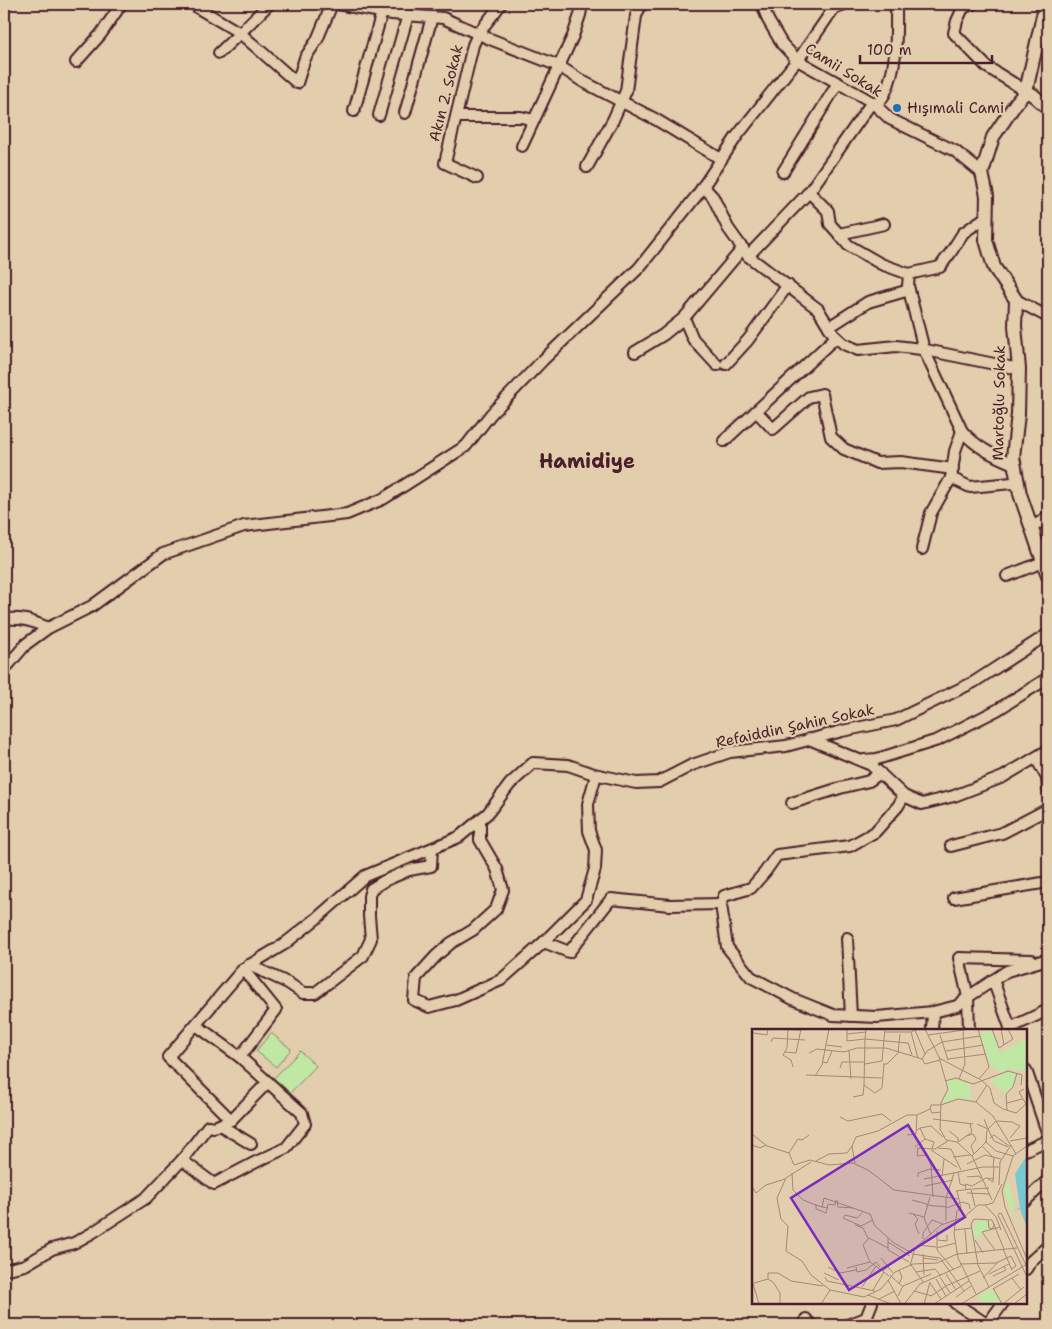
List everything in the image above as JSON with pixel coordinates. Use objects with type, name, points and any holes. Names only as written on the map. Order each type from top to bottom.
[{"type":"street","points":[[76,62],[101,34],[120,4]]},
{"type":"street","points":[[196,4],[198,8],[240,33],[297,83],[305,58],[317,40],[332,4]]},
{"type":"street","points":[[219,52],[270,4]]},
{"type":"street","points":[[338,4],[382,9],[408,15],[443,18],[559,66],[721,159]]},
{"type":"street","name":"Akın 2. Sokak","points":[[477,178],[445,162],[473,45],[478,34],[501,4]]},
{"type":"street","points":[[522,146],[573,36],[582,4]]},
{"type":"street","points":[[587,167],[613,120],[626,91],[636,16],[641,4]]},
{"type":"street","name":"Camii Sokak","points":[[762,4],[768,20],[782,44],[797,60],[874,104],[890,119],[955,151],[982,173]]},
{"type":"street","points":[[4,670],[26,644],[48,628],[92,606],[163,554],[244,526],[347,514],[383,499],[466,446],[491,414],[543,360],[639,268],[703,186],[736,136],[797,60],[834,8],[844,4]]},
{"type":"street","points":[[635,352],[663,335],[684,318],[745,252],[809,192],[874,104],[885,94],[892,72],[896,44],[896,4]]},
{"type":"street","points":[[965,5],[957,21],[954,33],[987,67],[1033,95],[1048,108]]},
{"type":"street","points":[[1045,8],[1026,91],[993,137],[982,173],[987,196],[986,240],[994,267],[1016,300],[1048,317]]},
{"type":"street","points":[[354,111],[382,9]]},
{"type":"street","points":[[379,114],[408,15]]},
{"type":"street","points":[[405,113],[432,17]]},
{"type":"street","points":[[782,172],[838,83]]},
{"type":"street","points":[[456,117],[520,117],[534,120]]},
{"type":"street","points":[[703,186],[713,197],[728,228],[745,252],[818,309],[836,337],[844,344],[858,350],[896,346],[924,350],[1019,370]]},
{"type":"street","points":[[809,192],[828,211],[830,224],[848,245],[881,264],[910,274],[940,267],[963,233],[986,217]]},
{"type":"street","points":[[839,234],[884,224]]},
{"type":"street","points":[[910,274],[908,286],[924,350],[962,431],[971,441],[995,457],[1014,464]]},
{"type":"street","points":[[684,318],[692,339],[722,365],[748,340],[788,285]]},
{"type":"street","points":[[829,327],[868,302],[909,290]]},
{"type":"street","name":"Martoğlu Sokak","points":[[1016,300],[1015,326],[1019,370],[1018,414],[1013,457],[1020,494],[1048,576]]},
{"type":"street","points":[[724,441],[836,337]]},
{"type":"street","points":[[756,411],[773,429],[809,397],[822,394],[831,437],[844,449],[877,463],[901,462],[952,474],[970,487],[1018,484]]},
{"type":"street","points":[[922,549],[931,513],[952,474],[955,451],[962,431]]},
{"type":"street","points":[[1031,528],[1048,516]]},
{"type":"street","points":[[1007,576],[1043,562]]},
{"type":"street","points":[[4,619],[19,618],[48,628]]},
{"type":"street","name":"Refaiddin Şahin Sokak","points":[[231,1120],[168,1058],[246,967],[283,945],[365,876],[459,837],[488,813],[510,784],[533,763],[568,765],[596,775],[636,782],[659,782],[692,765],[730,752],[786,746],[842,731],[896,720],[974,682],[1048,634]]},
{"type":"street","points":[[862,761],[877,759],[938,740],[997,710],[1048,678]]},
{"type":"street","points":[[810,739],[872,765],[904,796],[922,804],[954,796],[1004,778],[1048,750]]},
{"type":"street","points":[[1036,758],[1048,778],[1048,789]]},
{"type":"street","points":[[792,803],[869,781],[880,773]]},
{"type":"street","points":[[480,820],[480,840],[497,869],[503,890],[496,909],[474,930],[452,943],[436,956],[416,978],[414,1000],[429,1007],[456,1000],[501,980],[563,925],[586,900],[595,869],[596,850],[589,831],[588,804],[596,775]]},
{"type":"street","points":[[904,796],[898,806],[875,832],[850,846],[777,855],[751,888],[724,896],[721,904],[727,947],[751,977],[793,999],[833,1015],[877,1017],[933,1012],[957,1006],[1006,971],[1046,960]]},
{"type":"street","points":[[951,846],[1002,833],[1048,809]]},
{"type":"street","points":[[246,967],[288,983],[304,993],[315,994],[363,956],[371,939],[368,916],[371,889],[410,870],[431,866],[432,849]]},
{"type":"street","points":[[954,898],[1048,882]]},
{"type":"street","points":[[544,942],[569,952],[611,900],[670,905],[721,904]]},
{"type":"street","points":[[847,938],[851,1016]]},
{"type":"street","points":[[969,1029],[968,997],[959,958],[1046,960]]},
{"type":"street","points":[[240,1057],[276,1010],[246,967]]},
{"type":"street","points":[[993,980],[1011,1029],[1048,1010]]},
{"type":"street","points":[[932,1029],[933,1012]]},
{"type":"street","points":[[182,1160],[214,1184],[286,1148],[305,1124],[302,1113],[268,1082],[240,1057],[196,1025]]},
{"type":"street","points":[[1027,1072],[1044,1107],[1048,1135]]},
{"type":"street","points":[[4,1270],[26,1265],[52,1249],[74,1243],[146,1198],[182,1160],[208,1126],[214,1127],[231,1120],[268,1082]]},
{"type":"street","points":[[220,1124],[251,1144]]},
{"type":"street","points":[[1027,1150],[1048,1140]]},
{"type":"street","points":[[1027,1199],[1048,1180]]},
{"type":"street","points":[[1027,1267],[1031,1261],[1048,1246]]},
{"type":"street","points":[[847,1325],[866,1318],[872,1304]]},
{"type":"street","points":[[956,1304],[987,1325],[1001,1304]]},
{"type":"green space","points":[[271,1033],[291,1049],[276,1067],[256,1051]]},
{"type":"green space","points":[[300,1051],[316,1066],[290,1093],[274,1078]]},
{"type":"place","name":"Hışımali Cami","points":[[897,108]]},
{"type":"district","name":"Hamidiye","points":[[587,461]]}]
